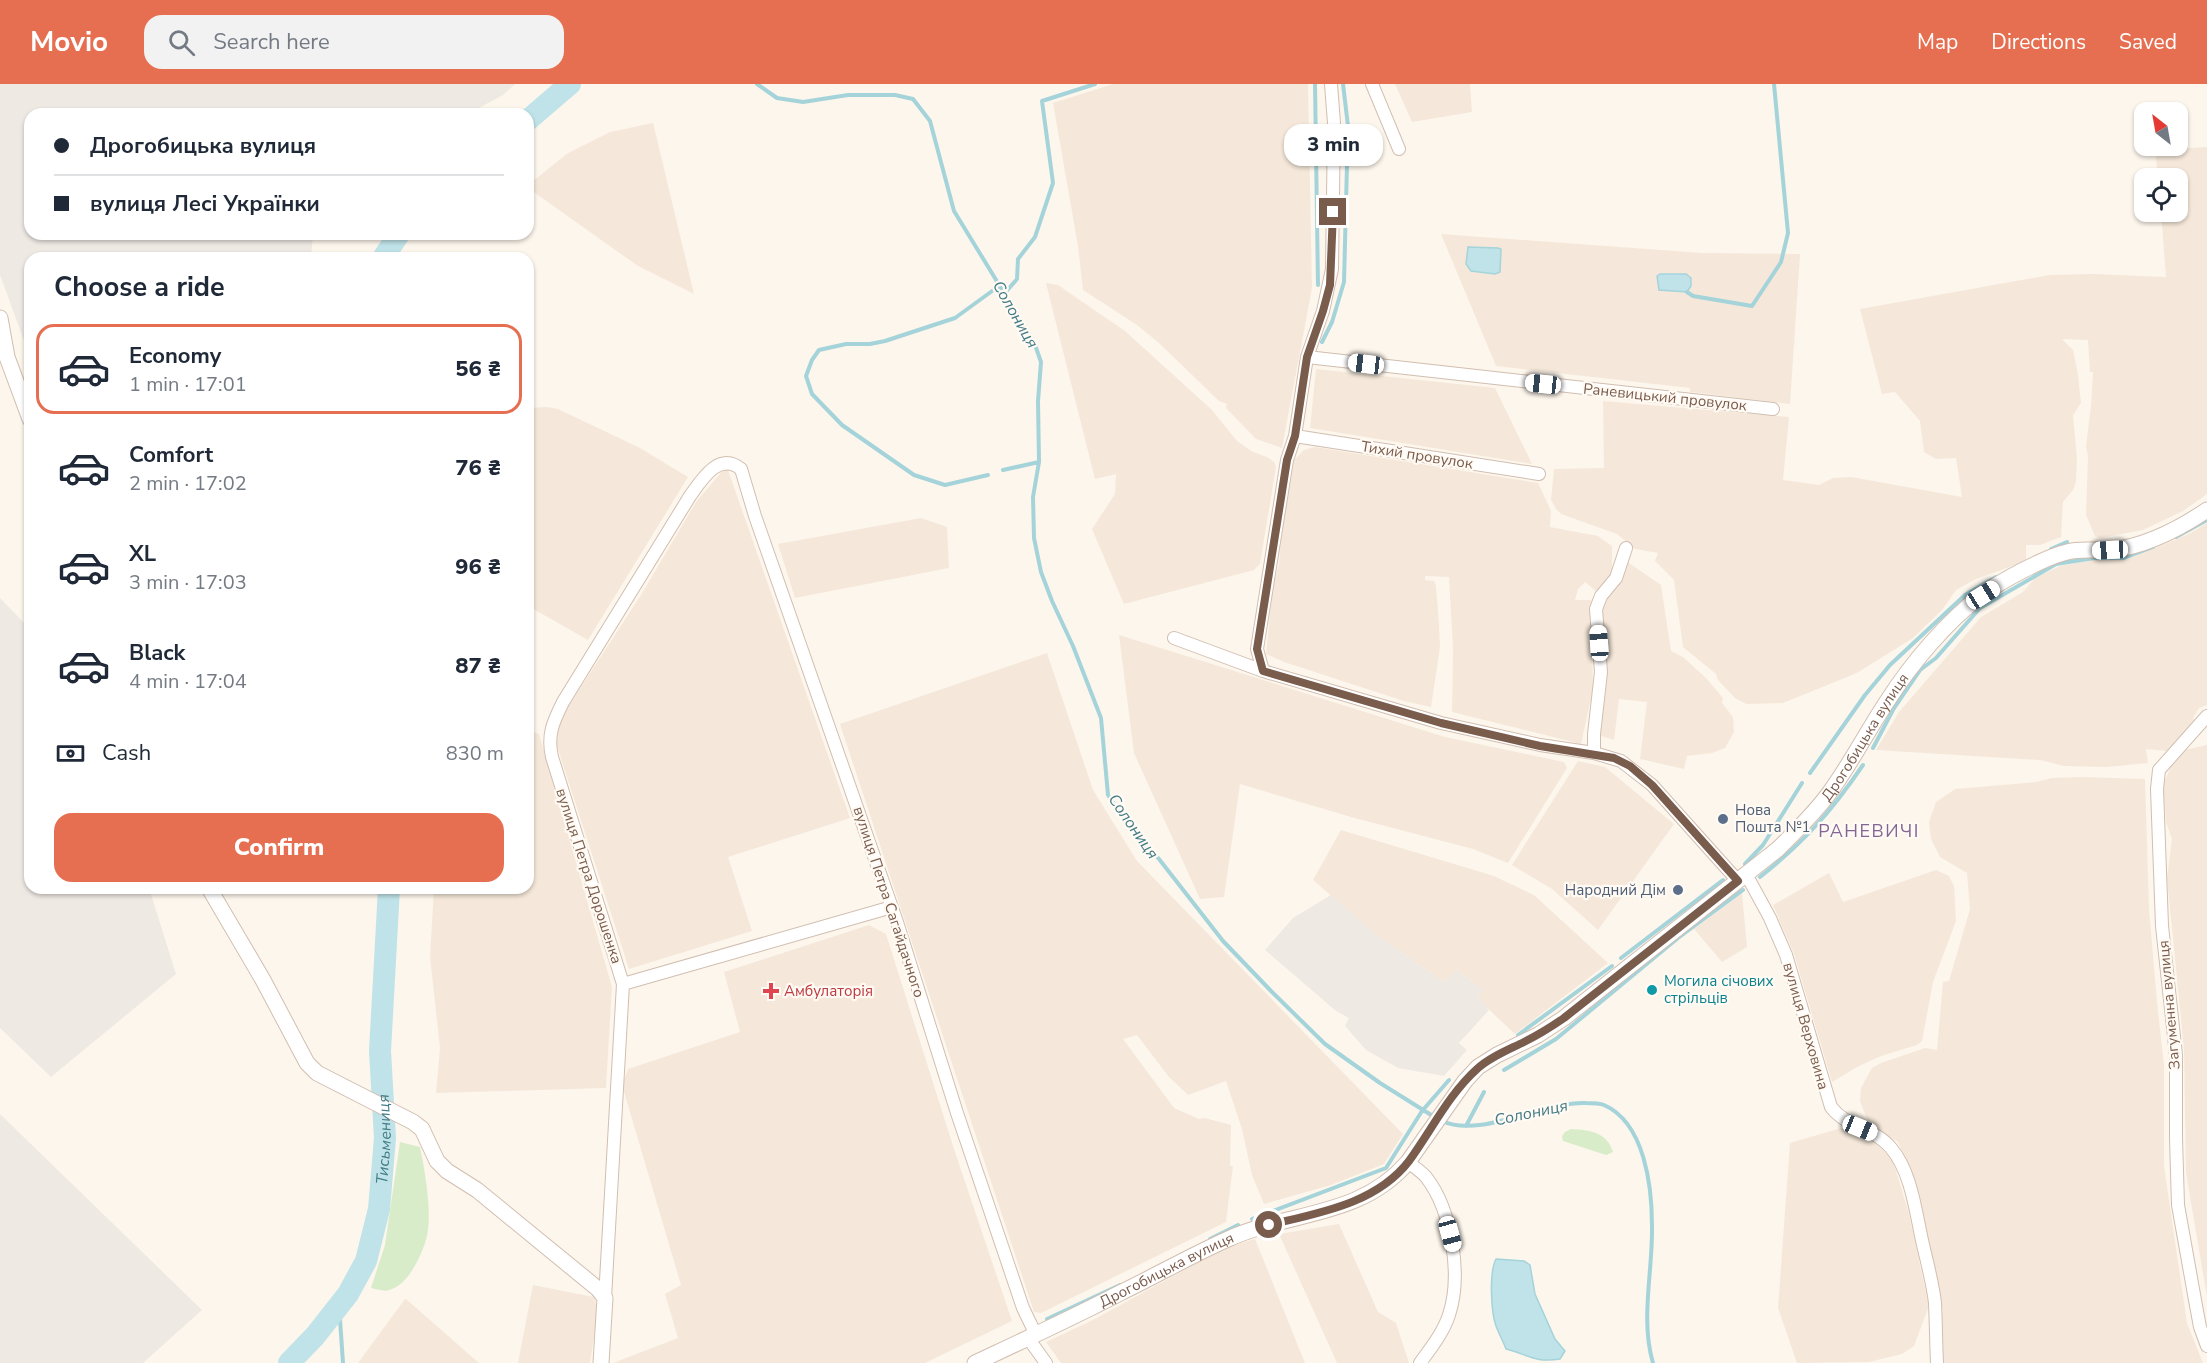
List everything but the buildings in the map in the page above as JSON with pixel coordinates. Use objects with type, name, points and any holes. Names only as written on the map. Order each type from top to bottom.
[{"type":"street","points":[[1263,671],[1257,649],[1287,460],[1295,436],[1307,357],[1323,311],[1332,269],[1334,123],[1331,84]]},
{"type":"street","points":[[1372,84],[1399,149]]},
{"type":"street","points":[[0,318],[4,361],[24,405]]},
{"type":"street","name":"Раневицький провулок","points":[[1307,357],[1773,409]]},
{"type":"street","name":"Тихий провулок","points":[[1295,436],[1539,474]]},
{"type":"street","name":"вулиця Петра Дорошенка","points":[[601,1363],[623,984],[552,757],[549,733],[563,702],[694,490],[710,472],[723,462],[735,464],[741,469]]},
{"type":"street","name":"вулиця Петра Сагайдачного","points":[[741,469],[755,516],[892,907],[957,1113],[1032,1336],[1046,1363]]},
{"type":"street","name":"Дрогобицька вулиця","points":[[975,1363],[1228,1239],[1258,1228],[1321,1213],[1365,1196],[1390,1180],[1408,1162],[1465,1081],[1485,1062],[1538,1035],[1564,1018],[1778,849],[1830,792],[1901,681],[1953,621],[1983,595],[1998,585],[2065,552],[2079,549],[2110,550],[2142,543],[2185,524],[2207,510]]},
{"type":"street","points":[[1594,753],[1593,734],[1601,672],[1596,609],[1601,596],[1616,578],[1626,548]]},
{"type":"street","name":"вулиця Верховина","points":[[1174,638],[1263,671],[1441,723],[1540,746],[1594,753],[1620,761],[1640,774],[1742,878],[1766,910],[1786,955],[1831,1107],[1848,1124],[1883,1140],[1891,1148],[1903,1168],[1912,1196],[1933,1289],[1936,1363]]},
{"type":"street","name":"Загуменна вулиця","points":[[2207,716],[2159,770],[2157,789],[2162,926],[2176,1055],[2178,1205],[2196,1309],[2207,1346]]},
{"type":"street","points":[[213,894],[263,980],[307,1063],[317,1073],[413,1122],[422,1129],[437,1161],[447,1171],[477,1190],[592,1282],[605,1298]]},
{"type":"street","points":[[623,984],[735,950],[892,907]]},
{"type":"street","points":[[1408,1162],[1426,1178],[1439,1200],[1453,1248],[1456,1271],[1449,1314],[1440,1334],[1420,1363]]},
{"type":"shaded area","points":[[0,84],[515,84],[503,95],[479,108],[24,108],[24,240],[312,240],[312,252],[24,252],[24,341],[0,275]]},
{"type":"shaded area","points":[[1113,84],[1308,84],[1312,288],[1282,448],[1256,439],[1226,408],[1227,404],[1219,401],[1159,343],[1137,325],[1083,290],[1078,246],[1053,103]]},
{"type":"shaded area","points":[[1395,84],[1470,84],[1472,112],[1412,122]]},
{"type":"shaded area","points":[[653,123],[694,294],[638,266],[534,192],[534,180],[568,153],[610,132]]},
{"type":"shaded area","points":[[2207,147],[2207,494],[2183,511],[2143,530],[2100,538],[2095,536],[2086,515],[2088,456],[2086,446],[2093,372],[2090,372],[2088,340],[2062,339],[2073,350],[2081,403],[2073,415],[2077,459],[2076,482],[2073,490],[2063,502],[2061,537],[2040,545],[2026,545],[2026,561],[1976,579],[1956,590],[1942,610],[1913,638],[1857,673],[1783,703],[1746,704],[1735,698],[1718,680],[1716,674],[1683,647],[1674,580],[1655,561],[1658,553],[1635,549],[1617,534],[1561,514],[1556,509],[1551,500],[1554,469],[1604,468],[1603,401],[1789,417],[1783,480],[1819,485],[1833,478],[1851,477],[1962,497],[1956,458],[1936,459],[1924,452],[1920,421],[1895,392],[1882,394],[1860,309],[2050,275],[2166,277],[2162,222],[2188,222],[2188,168],[2157,168],[2156,156],[2188,156],[2188,148]]},
{"type":"shaded area","points":[[1441,234],[1702,253],[1800,254],[1790,404],[1690,392],[1690,388],[1496,366]]},
{"type":"shaded area","points":[[1046,283],[1058,285],[1125,331],[1212,410],[1237,441],[1274,462],[1276,467],[1260,564],[1254,570],[1124,604],[1092,529],[1115,494],[1116,474],[1095,479]]},
{"type":"shaded area","points":[[1316,369],[1495,388],[1532,464],[1310,428]]},
{"type":"shaded area","points":[[534,408],[558,409],[640,448],[688,477],[588,640],[534,609]]},
{"type":"shaded area","points":[[1315,447],[1538,483],[1551,511],[1550,527],[1598,536],[1612,546],[1612,577],[1597,592],[1585,582],[1578,589],[1575,600],[1591,600],[1593,689],[1581,744],[1452,712],[1453,649],[1449,577],[1425,576],[1425,580],[1434,581],[1436,586],[1439,624],[1440,647],[1431,707],[1404,701],[1266,654],[1273,585],[1279,565],[1282,522],[1294,460],[1304,450]]},
{"type":"shaded area","points":[[724,469],[728,470],[850,818],[728,857],[752,931],[629,969],[555,740],[556,731],[560,719],[641,595],[696,502]]},
{"type":"shaded area","points":[[921,518],[947,527],[949,568],[795,598],[778,544]]},
{"type":"shaded area","points":[[2207,523],[2207,705],[2199,708],[2193,718],[2195,721],[2167,751],[2146,749],[2148,763],[2107,767],[2064,766],[2040,760],[1876,750],[1899,712],[1981,617],[2023,592],[2035,578],[2060,566],[2091,560],[2126,560],[2189,534]]},
{"type":"shaded area","points":[[1626,561],[1661,585],[1671,651],[1683,657],[1706,678],[1723,698],[1722,703],[1733,717],[1734,732],[1725,748],[1712,753],[1687,756],[1684,769],[1640,759],[1647,702],[1619,699],[1614,740],[1598,735],[1606,654],[1602,621],[1603,604]]},
{"type":"shaded area","points":[[0,598],[24,623],[24,894],[151,894],[176,974],[51,1077],[0,1028]]},
{"type":"shaded area","points":[[1119,635],[1445,737],[1564,762],[1567,768],[1508,863],[1473,849],[1351,817],[1240,784],[1224,897],[1200,899],[1134,753]]},
{"type":"shaded area","points":[[1047,653],[1093,790],[1137,861],[1403,1134],[1384,1164],[1331,1185],[1264,1204],[1252,1175],[1242,1129],[1226,1081],[1188,1095],[1169,1077],[1137,1035],[1123,1039],[1174,1108],[1199,1119],[1205,1118],[1231,1125],[1230,1166],[1233,1166],[1226,1222],[1041,1313],[1034,1312],[840,724]]},
{"type":"shaded area","points":[[534,732],[539,734],[612,987],[606,1088],[436,1093],[440,1048],[430,957],[434,894],[534,894]]},
{"type":"shaded area","points":[[2207,745],[2207,1297],[2186,1173],[2184,1050],[2167,878],[2172,839],[2166,822],[2163,785],[2172,764],[2184,750]]},
{"type":"shaded area","points":[[1578,761],[1605,767],[1674,824],[1598,930],[1552,889],[1512,865]]},
{"type":"shaded area","points":[[2052,778],[2145,779],[2149,909],[2164,1065],[2164,1166],[2187,1323],[2203,1363],[1940,1363],[1939,1313],[1943,1311],[1916,1187],[1898,1142],[1872,1125],[1867,1119],[1860,1101],[1861,1088],[1872,1068],[1881,1063],[1925,1048],[1937,1050],[1943,982],[1949,981],[1970,909],[1967,873],[1940,857],[1931,839],[1929,822],[1936,802],[1955,789],[2036,782]]},
{"type":"shaded area","points":[[1341,830],[1494,876],[1534,895],[1608,963],[1515,1034],[1482,1003],[1478,996],[1483,990],[1457,970],[1444,982],[1378,936],[1313,880]]},
{"type":"shaded area","points":[[1936,870],[1949,876],[1954,886],[1956,921],[1933,982],[1922,1041],[1917,1045],[1881,1056],[1832,1082],[1794,954],[1773,905],[1829,873],[1843,902]]},
{"type":"shaded area","points":[[1742,893],[1747,947],[1722,962],[1694,929]]},
{"type":"shaded area","points":[[1331,895],[1378,936],[1444,982],[1457,970],[1483,990],[1478,997],[1489,1010],[1459,1043],[1467,1050],[1444,1076],[1398,1068],[1366,1050],[1345,1026],[1349,1018],[1336,1011],[1265,950],[1293,918]]},
{"type":"shaded area","points":[[869,925],[886,934],[954,1149],[1012,1321],[925,1363],[613,1363],[678,1338],[665,1294],[681,1285],[622,1085],[628,1069],[740,1032],[724,972]]},
{"type":"shaded area","points":[[0,1114],[202,1310],[143,1363],[0,1363]]},
{"type":"shaded area","points":[[1841,1128],[1870,1136],[1893,1161],[1909,1214],[1929,1306],[1914,1346],[1902,1354],[1869,1362],[1797,1363],[1778,1308],[1790,1143]]},
{"type":"shaded area","points":[[1339,1224],[1378,1312],[1396,1323],[1409,1363],[1337,1363],[1279,1234]]},
{"type":"shaded area","points":[[1255,1239],[1305,1363],[1061,1363],[1046,1342],[1093,1320],[1195,1264],[1234,1245]]},
{"type":"shaded area","points":[[533,1285],[594,1297],[598,1312],[590,1363],[518,1363]]},
{"type":"shaded area","points":[[406,1299],[479,1363],[358,1363]]},
{"type":"green space","points":[[1571,1129],[1597,1133],[1607,1140],[1613,1152],[1606,1155],[1563,1141],[1562,1136]]},
{"type":"green space","points":[[400,1142],[420,1147],[426,1177],[428,1230],[420,1256],[410,1274],[396,1287],[382,1291],[371,1288],[385,1245]]},
{"type":"water","points":[[1468,247],[1501,249],[1500,272],[1495,274],[1471,271],[1466,264]]},
{"type":"water","points":[[1686,274],[1691,278],[1691,286],[1687,292],[1659,290],[1657,276]]},
{"type":"water","points":[[1496,1259],[1524,1261],[1530,1265],[1535,1294],[1555,1339],[1565,1351],[1560,1359],[1538,1359],[1506,1349],[1496,1326],[1493,1311],[1492,1282]]},
{"type":"waterway","name":"Тисьмениця","points":[[534,115],[570,84]]},
{"type":"waterway","name":"Солониця","points":[[757,84],[777,98],[803,102],[848,95],[895,95],[913,99],[930,121],[954,211],[1034,342],[1041,362],[1038,401],[1039,462],[1033,497],[1034,538],[1041,572],[1101,718],[1108,795],[1128,825],[1159,859],[1223,941],[1272,992],[1325,1044],[1380,1083],[1436,1118]]},
{"type":"waterway","points":[[1004,294],[1017,279],[1018,259],[1035,237],[1053,183],[1042,101],[1095,84]]},
{"type":"waterway","points":[[1315,84],[1318,285]]},
{"type":"waterway","points":[[1322,342],[1332,322],[1344,282],[1348,126],[1343,84]]},
{"type":"waterway","points":[[1687,292],[1693,296],[1752,306],[1781,262],[1788,233],[1774,84]]},
{"type":"waterway","name":"Тисьмениця","points":[[387,252],[395,240]]},
{"type":"waterway","points":[[988,475],[945,485],[914,475],[842,425],[812,394],[806,376],[819,350],[846,344],[870,344],[885,341],[955,318],[999,286]]},
{"type":"waterway","points":[[1003,470],[1039,462]]},
{"type":"waterway","points":[[2176,537],[2207,520]]},
{"type":"waterway","points":[[2051,549],[2067,542]]},
{"type":"waterway","points":[[1873,748],[1894,708],[1920,670],[1936,658],[1980,608],[2056,564],[2094,558],[2124,558],[2153,547]]},
{"type":"waterway","points":[[1810,773],[1865,695],[1890,665],[1965,595],[1996,577]]},
{"type":"waterway","points":[[1760,877],[1816,826],[1863,765]]},
{"type":"waterway","points":[[1745,864],[1763,845],[1802,783]]},
{"type":"waterway","points":[[1621,958],[1723,880]]},
{"type":"waterway","points":[[1504,1070],[1556,1039],[1678,938],[1743,890]]},
{"type":"waterway","name":"Тисьмениця","points":[[289,1363],[315,1336],[348,1294],[366,1261],[379,1209],[385,1138],[380,1051],[389,894]]},
{"type":"waterway","points":[[1518,1035],[1612,966]]},
{"type":"waterway","points":[[1252,1219],[1386,1168],[1422,1111],[1449,1080]]},
{"type":"waterway","points":[[1466,1126],[1484,1092]]},
{"type":"waterway","name":"Солониця","points":[[1442,1121],[1475,1126],[1552,1107],[1598,1103],[1618,1114],[1629,1126],[1637,1141],[1648,1175],[1652,1210],[1647,1312],[1649,1346],[1653,1363]]},
{"type":"waterway","points":[[1210,1239],[1238,1225]]},
{"type":"waterway","points":[[1047,1319],[1120,1285]]},
{"type":"waterway","points":[[339,1305],[343,1363]]},
{"type":"place","name":"Нова Пошта №1","points":[[1723,819]]},
{"type":"place","name":"Народний Дім","points":[[1678,890]]},
{"type":"place","name":"Могила січових стрільців","points":[[1652,990]]},
{"type":"place","name":"Амбулаторія","points":[[771,991]]},
{"type":"district","name":"РАНЕВИЧІ","points":[[1869,831]]},
{"type":"route","points":[[1269,1225],[1321,1213],[1365,1196],[1390,1180],[1408,1162],[1465,1081],[1478,1067],[1538,1035],[1564,1018],[1738,881],[1652,785],[1630,766],[1614,758],[1540,746],[1441,723],[1263,671],[1257,649],[1287,460],[1295,436],[1307,357],[1330,285],[1333,212]]}]
